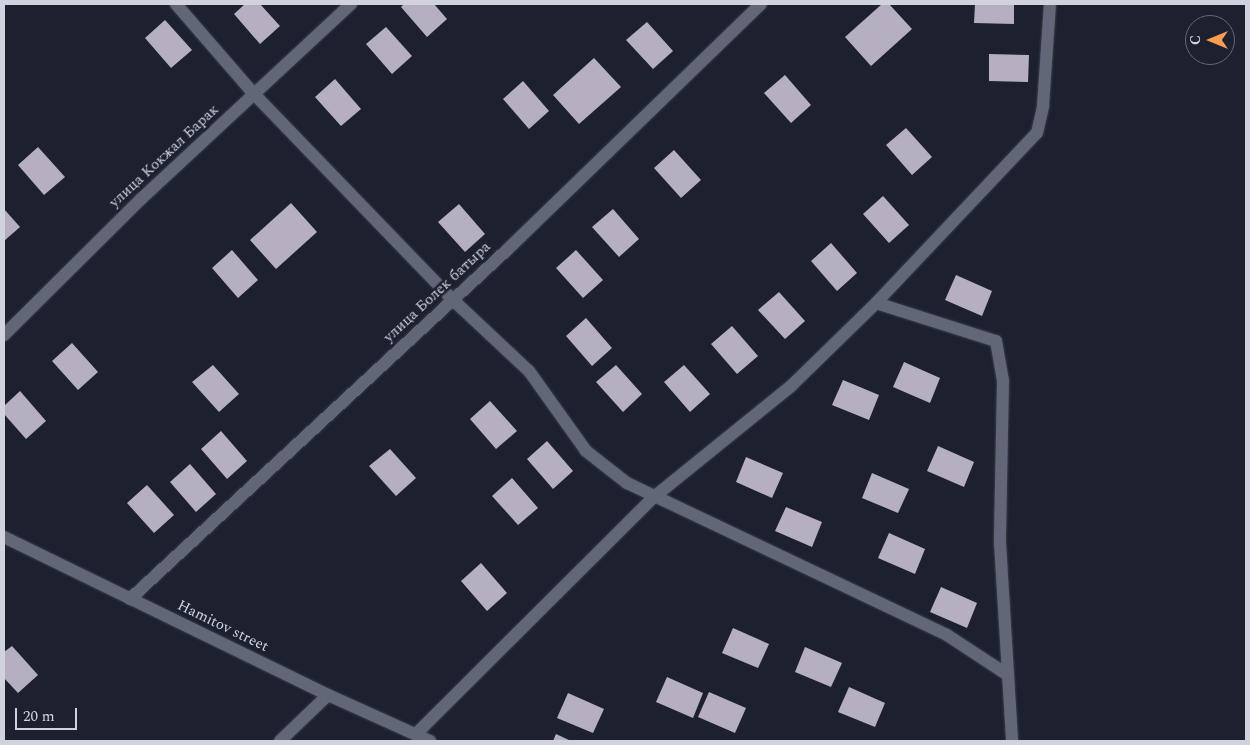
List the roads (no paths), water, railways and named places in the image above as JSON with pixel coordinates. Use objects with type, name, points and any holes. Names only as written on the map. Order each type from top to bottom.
[{"type":"street","points":[[176,4],[254,94],[453,300],[529,371],[586,451],[627,483],[947,635],[1008,675]]},
{"type":"street","name":"улица Кокжал Барак","points":[[4,335],[350,4]]},
{"type":"street","name":"улица Болек батыра","points":[[130,599],[453,300],[761,4]]},
{"type":"street","points":[[416,734],[654,497],[791,386],[876,303],[1037,133],[1044,106],[1050,4]]},
{"type":"street","points":[[876,303],[996,341],[1004,380],[1000,543],[1012,741]]},
{"type":"street","name":"Hamitov street","points":[[4,537],[328,695],[430,741]]},
{"type":"street","points":[[280,741],[328,695]]}]
